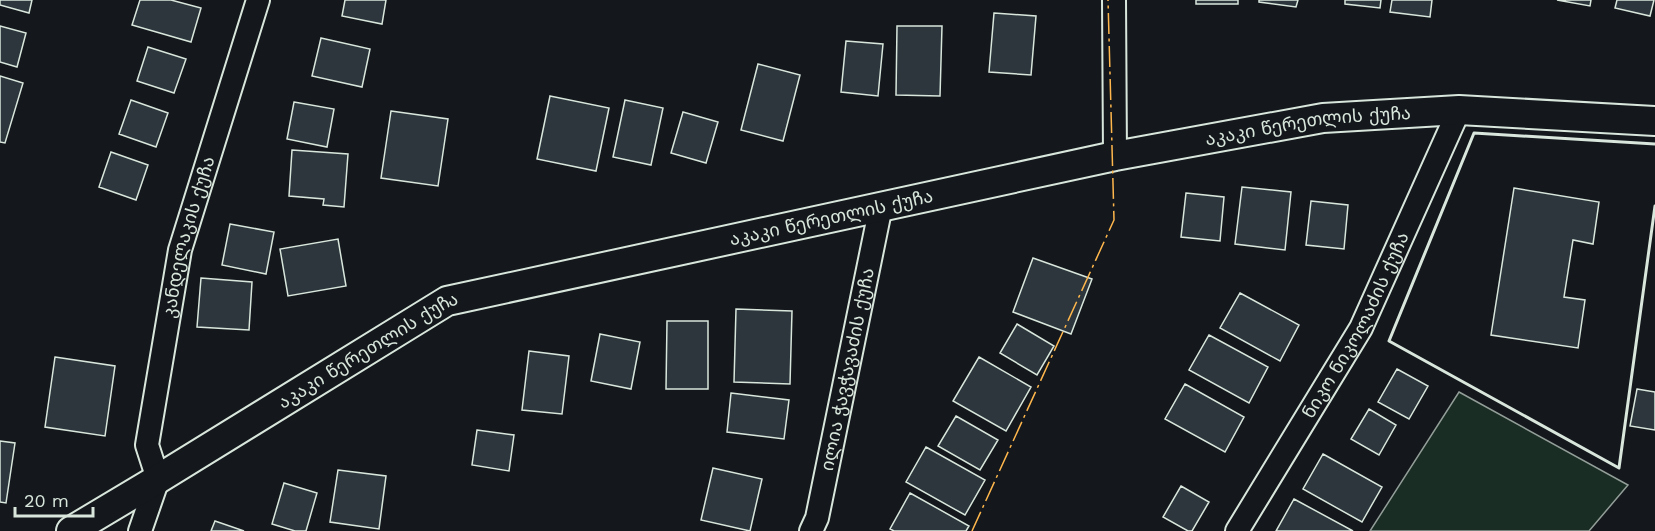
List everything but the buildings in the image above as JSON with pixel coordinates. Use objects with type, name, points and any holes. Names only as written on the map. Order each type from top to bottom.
[{"type":"street","name":"კანდელაკის ქუჩა","points":[[158,479],[147,445],[180,250],[258,0]]},
{"type":"street","points":[[1113,0],[1115,156]]},
{"type":"street","name":"აკაკი წერეთლის ქუჩა","points":[[71,531],[447,301],[1115,156],[1323,118],[1459,110],[1655,121]]},
{"type":"street","name":"ნიკო ნიკოლაძის ქუჩა","points":[[1237,531],[1361,328],[1459,110]]},
{"type":"street","name":"ილია ჭავჭავაძის ქუჩა","points":[[811,531],[817,518],[881,206]]},
{"type":"street","points":[[140,531],[158,479]]},
{"type":"green space","points":[[1459,392],[1628,485],[1589,531],[1370,531]]},
{"type":"wall","points":[[1655,144],[1474,133],[1389,341],[1619,468],[1655,206]]},
{"type":"power","points":[[972,531],[1114,220],[1108,0]]}]
